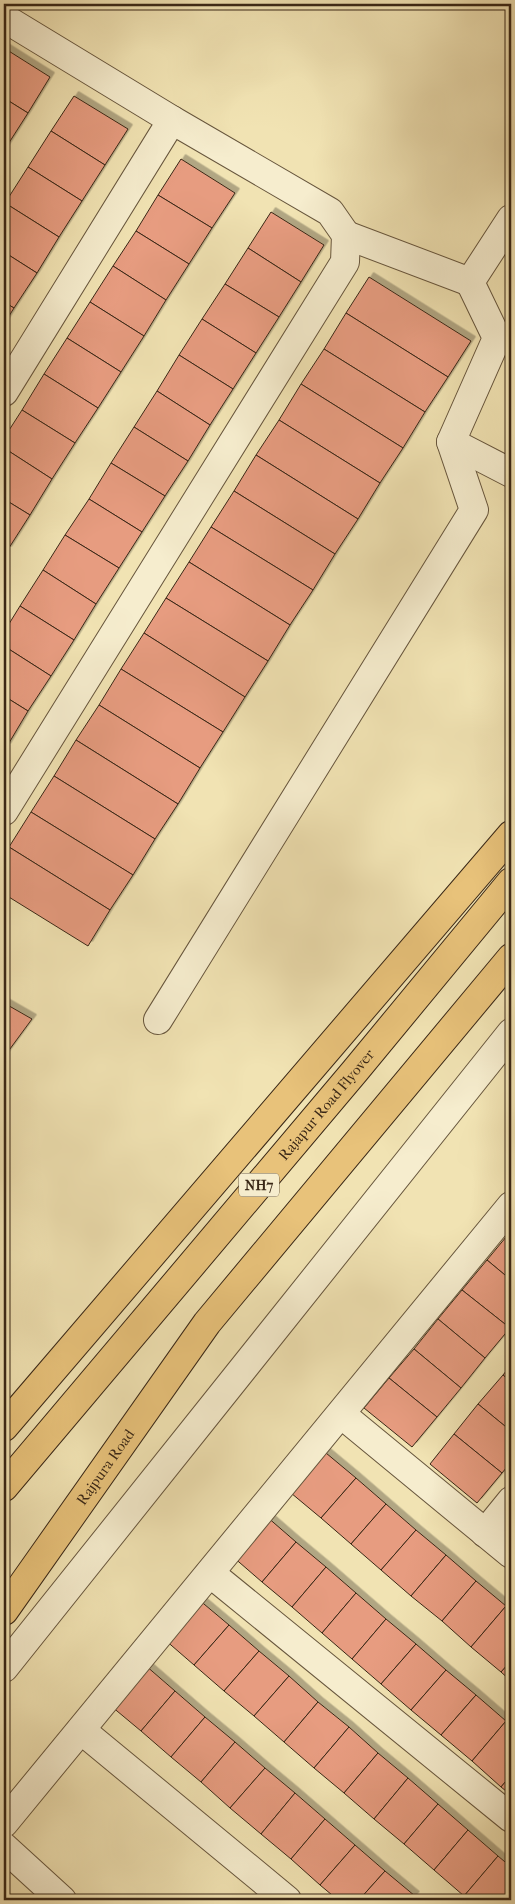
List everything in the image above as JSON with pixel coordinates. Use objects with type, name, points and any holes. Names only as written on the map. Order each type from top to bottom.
[{"type":"main road","points":[[4,1427],[511,835]]},
{"type":"main road","name":"Rajapur Road Flyover","points":[[4,1487],[355,1072],[511,882]]},
{"type":"main road","name":"Rajpura Road","points":[[4,1611],[207,1323],[511,958]]},
{"type":"street","points":[[4,18],[172,120],[330,212],[346,234],[470,282],[497,338],[451,442],[474,510],[158,1020]]},
{"type":"street","points":[[4,392],[172,120]]},
{"type":"street","points":[[470,282],[511,219]]},
{"type":"street","points":[[4,811],[345,262],[346,234]]},
{"type":"street","points":[[451,442],[511,474]]},
{"type":"street","points":[[4,1668],[511,1033]]},
{"type":"street","points":[[4,1823],[511,1206]]},
{"type":"street","points":[[341,1414],[511,1554]]},
{"type":"street","points":[[485,1533],[511,1501]]},
{"type":"street","points":[[210,1573],[511,1818]]},
{"type":"street","points":[[81,1730],[288,1900]]},
{"type":"street","points":[[4,1847],[62,1900]]},
{"type":"building","points":[[4,48],[50,77],[28,113],[4,98]]},
{"type":"building","points":[[74,96],[128,129],[105,165],[51,131]]},
{"type":"building","points":[[4,98],[28,113],[5,149],[4,148]]},
{"type":"building","points":[[51,131],[105,165],[82,201],[28,167]]},
{"type":"building","points":[[181,159],[235,193],[212,228],[158,195]]},
{"type":"building","points":[[28,167],[82,201],[59,237],[5,203]]},
{"type":"building","points":[[158,195],[212,228],[189,264],[136,231]]},
{"type":"building","points":[[5,203],[59,237],[37,273],[4,252]]},
{"type":"building","points":[[271,212],[324,245],[301,282],[248,248]]},
{"type":"building","points":[[136,231],[189,264],[166,300],[113,266]]},
{"type":"building","points":[[248,248],[301,282],[279,317],[225,284]]},
{"type":"building","points":[[4,252],[37,273],[14,308],[4,302]]},
{"type":"building","points":[[113,266],[166,300],[144,336],[90,302]]},
{"type":"building","points":[[369,277],[471,341],[448,377],[346,313]]},
{"type":"building","points":[[225,284],[279,317],[256,353],[202,319]]},
{"type":"building","points":[[4,302],[14,308],[4,324]]},
{"type":"building","points":[[90,302],[144,336],[121,372],[67,338]]},
{"type":"building","points":[[346,313],[448,377],[425,412],[324,349]]},
{"type":"building","points":[[202,319],[256,353],[233,389],[179,355]]},
{"type":"building","points":[[67,338],[121,372],[98,408],[44,374]]},
{"type":"building","points":[[324,349],[425,412],[403,448],[301,384]]},
{"type":"building","points":[[179,355],[233,389],[210,425],[157,391]]},
{"type":"building","points":[[44,374],[98,408],[75,443],[22,410]]},
{"type":"building","points":[[301,384],[403,448],[380,483],[279,420]]},
{"type":"building","points":[[157,391],[210,425],[188,461],[134,427]]},
{"type":"building","points":[[22,410],[75,443],[52,479],[4,448],[4,438]]},
{"type":"building","points":[[279,420],[380,483],[358,519],[256,455]]},
{"type":"building","points":[[134,427],[188,461],[165,496],[111,463]]},
{"type":"building","points":[[4,448],[52,479],[30,515],[4,499]]},
{"type":"building","points":[[256,455],[358,519],[335,554],[234,491]]},
{"type":"building","points":[[111,463],[165,496],[142,532],[89,499]]},
{"type":"building","points":[[234,491],[335,554],[313,590],[211,527]]},
{"type":"building","points":[[4,499],[30,515],[7,551],[4,549]]},
{"type":"building","points":[[89,499],[142,532],[119,568],[65,535]]},
{"type":"building","points":[[211,527],[313,590],[290,625],[189,562]]},
{"type":"building","points":[[65,535],[119,568],[96,604],[43,570]]},
{"type":"building","points":[[189,562],[290,625],[268,661],[166,598]]},
{"type":"building","points":[[43,570],[96,604],[74,640],[20,606]]},
{"type":"building","points":[[166,598],[268,661],[245,697],[144,633]]},
{"type":"building","points":[[20,606],[74,640],[51,676],[4,646],[4,632]]},
{"type":"building","points":[[144,633],[245,697],[223,732],[121,669]]},
{"type":"building","points":[[4,646],[51,676],[28,711],[4,696]]},
{"type":"building","points":[[121,669],[223,732],[200,768],[99,705]]},
{"type":"building","points":[[4,696],[28,711],[6,748],[4,746]]},
{"type":"building","points":[[99,705],[200,768],[178,804],[76,740]]},
{"type":"building","points":[[76,740],[178,804],[155,839],[54,776]]},
{"type":"building","points":[[54,776],[155,839],[133,875],[31,812]]},
{"type":"building","points":[[31,812],[133,875],[110,910],[9,847]]},
{"type":"building","points":[[9,847],[110,910],[88,946],[4,894],[4,855]]},
{"type":"building","points":[[4,1003],[32,1019],[4,1057]]},
{"type":"building","points":[[511,1231],[511,1280],[487,1260]]},
{"type":"building","points":[[487,1260],[511,1280],[510,1328],[462,1290]]},
{"type":"building","points":[[462,1290],[510,1328],[485,1358],[438,1319]]},
{"type":"building","points":[[438,1319],[485,1358],[461,1388],[414,1349]]},
{"type":"building","points":[[414,1349],[461,1388],[437,1417],[389,1378]]},
{"type":"building","points":[[511,1365],[511,1382],[503,1375]]},
{"type":"building","points":[[503,1375],[511,1382],[511,1431],[478,1404]]},
{"type":"building","points":[[389,1378],[437,1417],[412,1447],[364,1408]]},
{"type":"building","points":[[478,1404],[511,1431],[511,1462],[502,1473],[454,1434]]},
{"type":"building","points":[[454,1434],[502,1473],[477,1503],[430,1464]]},
{"type":"building","points":[[326,1453],[356,1478],[321,1518],[291,1493]]},
{"type":"building","points":[[356,1478],[386,1504],[351,1544],[321,1518]]},
{"type":"building","points":[[386,1504],[416,1530],[381,1570],[351,1544]]},
{"type":"building","points":[[266,1516],[296,1542],[262,1582],[232,1556]]},
{"type":"building","points":[[416,1530],[446,1555],[411,1596],[381,1570]]},
{"type":"building","points":[[296,1542],[326,1567],[292,1607],[262,1582]]},
{"type":"building","points":[[446,1555],[476,1581],[442,1621],[411,1596]]},
{"type":"building","points":[[326,1567],[356,1593],[322,1633],[292,1607]]},
{"type":"building","points":[[476,1581],[506,1606],[471,1647],[442,1621]]},
{"type":"building","points":[[356,1593],[386,1619],[352,1659],[322,1633]]},
{"type":"building","points":[[198,1599],[229,1625],[194,1665],[164,1639]]},
{"type":"building","points":[[506,1606],[511,1611],[511,1661],[501,1672],[471,1647]]},
{"type":"building","points":[[386,1619],[416,1644],[381,1684],[352,1659]]},
{"type":"building","points":[[229,1625],[259,1651],[224,1691],[194,1665]]},
{"type":"building","points":[[416,1644],[446,1670],[411,1710],[381,1684]]},
{"type":"building","points":[[259,1651],[289,1676],[254,1716],[224,1691]]},
{"type":"building","points":[[511,1661],[511,1681],[501,1672]]},
{"type":"building","points":[[145,1665],[175,1691],[141,1731],[111,1706]]},
{"type":"building","points":[[446,1670],[476,1695],[441,1735],[411,1710]]},
{"type":"building","points":[[289,1676],[318,1702],[284,1742],[254,1716]]},
{"type":"building","points":[[175,1691],[205,1717],[171,1757],[141,1731]]},
{"type":"building","points":[[476,1695],[506,1721],[472,1761],[441,1735]]},
{"type":"building","points":[[318,1702],[349,1727],[314,1768],[284,1742]]},
{"type":"building","points":[[205,1717],[235,1742],[201,1782],[171,1757]]},
{"type":"building","points":[[506,1721],[511,1725],[511,1775],[501,1787],[472,1761]]},
{"type":"building","points":[[349,1727],[378,1753],[344,1793],[314,1768]]},
{"type":"building","points":[[235,1742],[265,1768],[230,1808],[201,1782]]},
{"type":"building","points":[[378,1753],[408,1778],[374,1819],[344,1793]]},
{"type":"building","points":[[265,1768],[295,1793],[261,1834],[230,1808]]},
{"type":"building","points":[[511,1775],[511,1795],[501,1787]]},
{"type":"building","points":[[408,1778],[438,1804],[404,1844],[374,1819]]},
{"type":"building","points":[[295,1793],[325,1819],[291,1859],[261,1834]]},
{"type":"building","points":[[438,1804],[468,1830],[434,1870],[404,1844]]},
{"type":"building","points":[[325,1819],[355,1845],[320,1885],[291,1859]]},
{"type":"building","points":[[468,1830],[498,1856],[464,1896],[434,1870]]},
{"type":"building","points":[[355,1845],[385,1871],[359,1900],[338,1900],[320,1885]]},
{"type":"building","points":[[498,1856],[511,1867],[511,1900],[469,1900],[464,1896]]},
{"type":"building","points":[[385,1871],[415,1896],[411,1900],[359,1900]]}]
